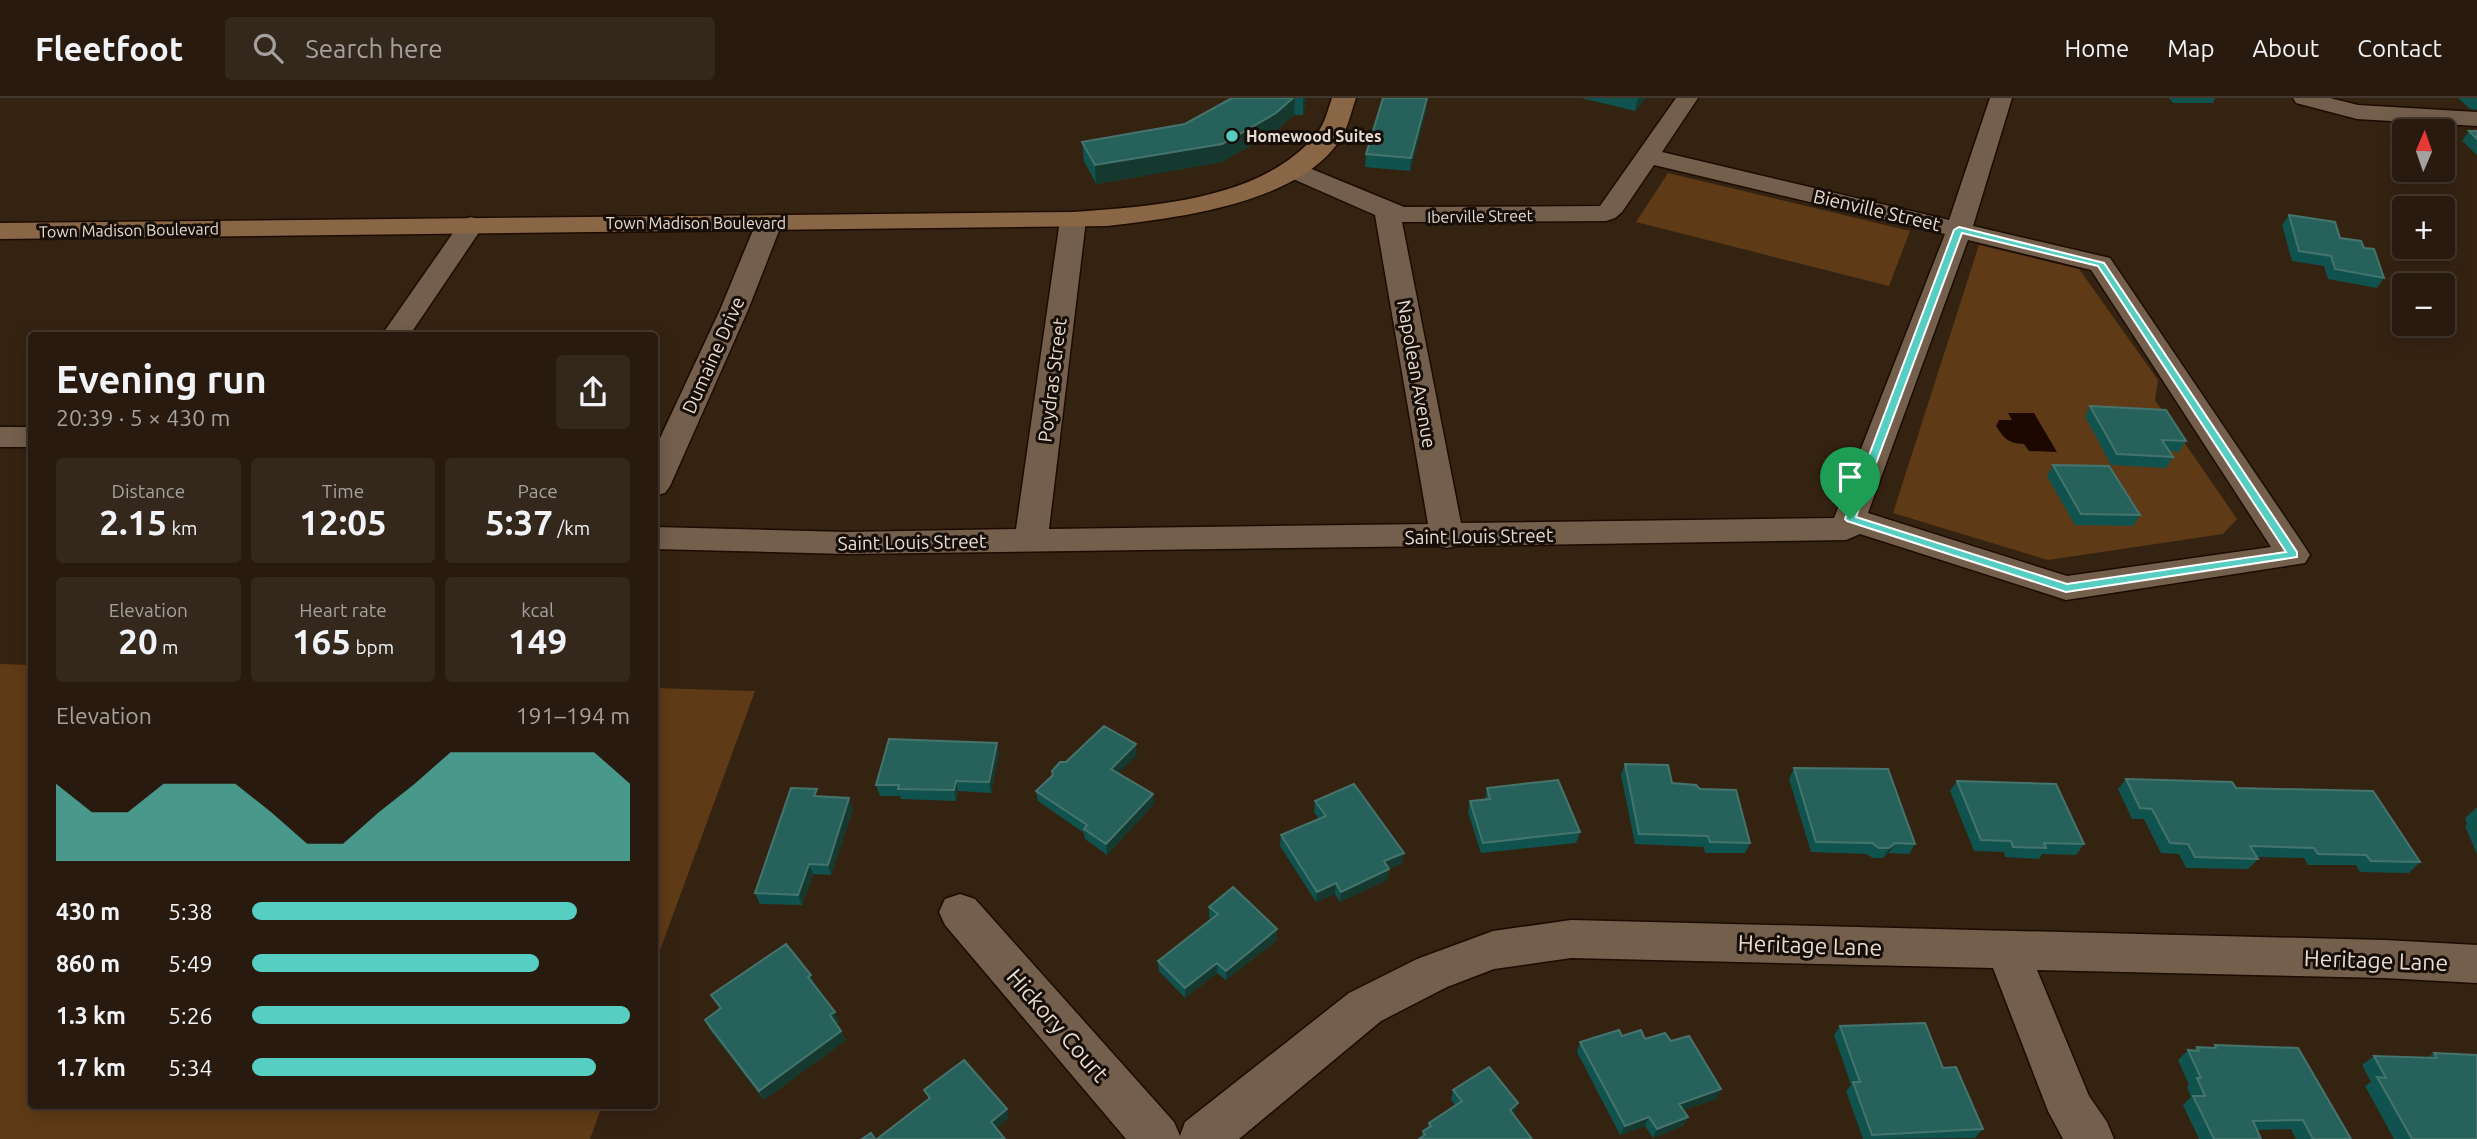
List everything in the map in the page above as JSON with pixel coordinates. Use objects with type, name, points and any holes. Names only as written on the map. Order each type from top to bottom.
[{"type":"street","name":"Town Madison Boulevard","points":[[0,231],[1073,220],[1134,217],[1233,197],[1293,170],[1329,138],[1342,114],[1344,98]]},
{"type":"street","points":[[1647,156],[1687,98]]},
{"type":"street","points":[[1850,519],[1959,230],[2001,98]]},
{"type":"street","points":[[2304,98],[2357,112],[2477,119]]},
{"type":"street","name":"Iberville Street","points":[[1293,170],[1387,211],[1424,217],[1606,213],[1613,207],[1647,156]]},
{"type":"street","name":"Bienville Street","points":[[1647,156],[2101,264],[2293,555],[2066,588],[1850,519]]},
{"type":"street","name":"Napolean Avenue","points":[[1387,211],[1447,537]]},
{"type":"street","name":"Poydras Street","points":[[1031,541],[1073,220]]},
{"type":"street","name":"Dumaine Drive","points":[[658,477],[734,310],[769,223]]},
{"type":"street","points":[[398,332],[471,225]]},
{"type":"street","points":[[0,437],[28,437]]},
{"type":"street","name":"Saint Louis Street","points":[[658,538],[846,543],[1827,531],[1846,529],[1850,519]]},
{"type":"street","name":"Hickory Court","points":[[960,912],[1157,1139]]},
{"type":"street","name":"Heritage Lane","points":[[1202,1139],[1365,1007],[1432,973],[1493,950],[1571,939],[2384,959],[2477,964]]},
{"type":"street","points":[[2008,951],[2067,1100],[2090,1139]]},
{"type":"shaded area","points":[[1668,173],[1910,231],[1889,286],[1636,222]]},
{"type":"shaded area","points":[[1979,245],[2079,269],[2158,380],[2155,400],[2237,519],[2223,534],[2048,560],[1893,513]]},
{"type":"shaded area","points":[[2008,413],[2034,413],[2057,452],[2029,451],[2024,444],[2008,440],[1996,426],[1999,420],[2012,420]]},
{"type":"shaded area","points":[[0,664],[28,665],[28,1109],[601,1109],[590,1139],[0,1139]]},
{"type":"shaded area","points":[[658,688],[755,691],[658,956]]},
{"type":"building","points":[[1232,98],[1293,98],[1276,113],[1222,144],[1095,165],[1082,142],[1185,124]]},
{"type":"building","points":[[1383,98],[1427,98],[1411,158],[1366,154]]},
{"type":"building","points":[[2469,131],[2477,131],[2477,139]]},
{"type":"building","points":[[2289,215],[2335,222],[2340,238],[2361,241],[2364,248],[2374,249],[2384,278],[2335,269],[2331,256],[2299,251]]},
{"type":"building","points":[[2090,406],[2166,410],[2186,441],[2162,440],[2173,457],[2117,454]]},
{"type":"building","points":[[2053,465],[2109,466],[2140,515],[2081,514]]},
{"type":"building","points":[[1104,726],[1136,744],[1111,769],[1153,794],[1106,844],[1084,829],[1087,825],[1036,791],[1053,775],[1052,771],[1060,762],[1066,762]]},
{"type":"building","points":[[889,739],[997,743],[989,782],[956,781],[954,790],[898,789],[899,785],[876,785]]},
{"type":"building","points":[[1625,764],[1668,765],[1672,783],[1696,785],[1700,789],[1736,790],[1750,843],[1710,842],[1708,836],[1639,834]]},
{"type":"building","points":[[1794,768],[1888,769],[1915,844],[1895,843],[1889,848],[1879,848],[1872,843],[1816,842]]},
{"type":"building","points":[[2126,779],[2232,782],[2236,788],[2373,791],[2420,862],[2371,861],[2366,855],[2318,854],[2314,848],[2250,846],[2258,859],[2195,857],[2188,844],[2170,843],[2152,809],[2140,808]]},
{"type":"building","points":[[1558,780],[1580,832],[1483,843],[1470,801],[1490,799],[1487,788]]},
{"type":"building","points":[[1957,781],[2056,784],[2084,844],[2044,843],[2046,848],[2013,847],[2011,841],[1981,840]]},
{"type":"building","points":[[1354,784],[1404,853],[1384,861],[1389,869],[1341,892],[1336,883],[1317,892],[1281,835],[1326,816],[1315,801]]},
{"type":"building","points":[[791,788],[817,789],[814,796],[849,798],[828,865],[809,864],[798,895],[755,893]]},
{"type":"building","points":[[1233,887],[1277,929],[1226,971],[1217,963],[1185,988],[1158,961],[1218,914],[1209,907]]},
{"type":"building","points":[[786,944],[811,975],[808,977],[835,1012],[830,1015],[841,1031],[759,1091],[705,1020],[721,1008],[711,995]]},
{"type":"building","points":[[1925,1023],[1943,1068],[1956,1067],[1983,1129],[1872,1135],[1853,1082],[1860,1082],[1840,1026]]},
{"type":"building","points":[[1619,1030],[1622,1036],[1641,1030],[1645,1039],[1665,1033],[1671,1041],[1689,1036],[1721,1089],[1679,1104],[1688,1117],[1657,1129],[1649,1117],[1625,1126],[1580,1042]]},
{"type":"building","points":[[2215,1045],[2298,1048],[2351,1139],[2313,1139],[2303,1120],[2253,1121],[2261,1139],[2214,1139],[2193,1096],[2205,1096],[2197,1078],[2201,1078],[2188,1050],[2199,1051],[2197,1047],[2216,1048]]},
{"type":"building","points":[[2434,1053],[2477,1055],[2477,1139],[2412,1139],[2377,1077],[2386,1078],[2374,1056],[2437,1058]]},
{"type":"building","points":[[964,1060],[1007,1109],[991,1122],[1005,1139],[877,1139],[930,1098],[924,1090]]},
{"type":"building","points":[[1489,1067],[1518,1103],[1510,1110],[1532,1139],[1419,1139],[1425,1135],[1423,1131],[1431,1126],[1429,1123],[1462,1101],[1453,1090]]},
{"type":"building","points":[[871,1133],[875,1139],[862,1139]]},
{"type":"place","name":"Homewood Suites","points":[[1232,136]]},
{"type":"route","points":[[1959,230],[2101,264],[2293,555],[2066,588],[1850,519],[1959,230]]}]
